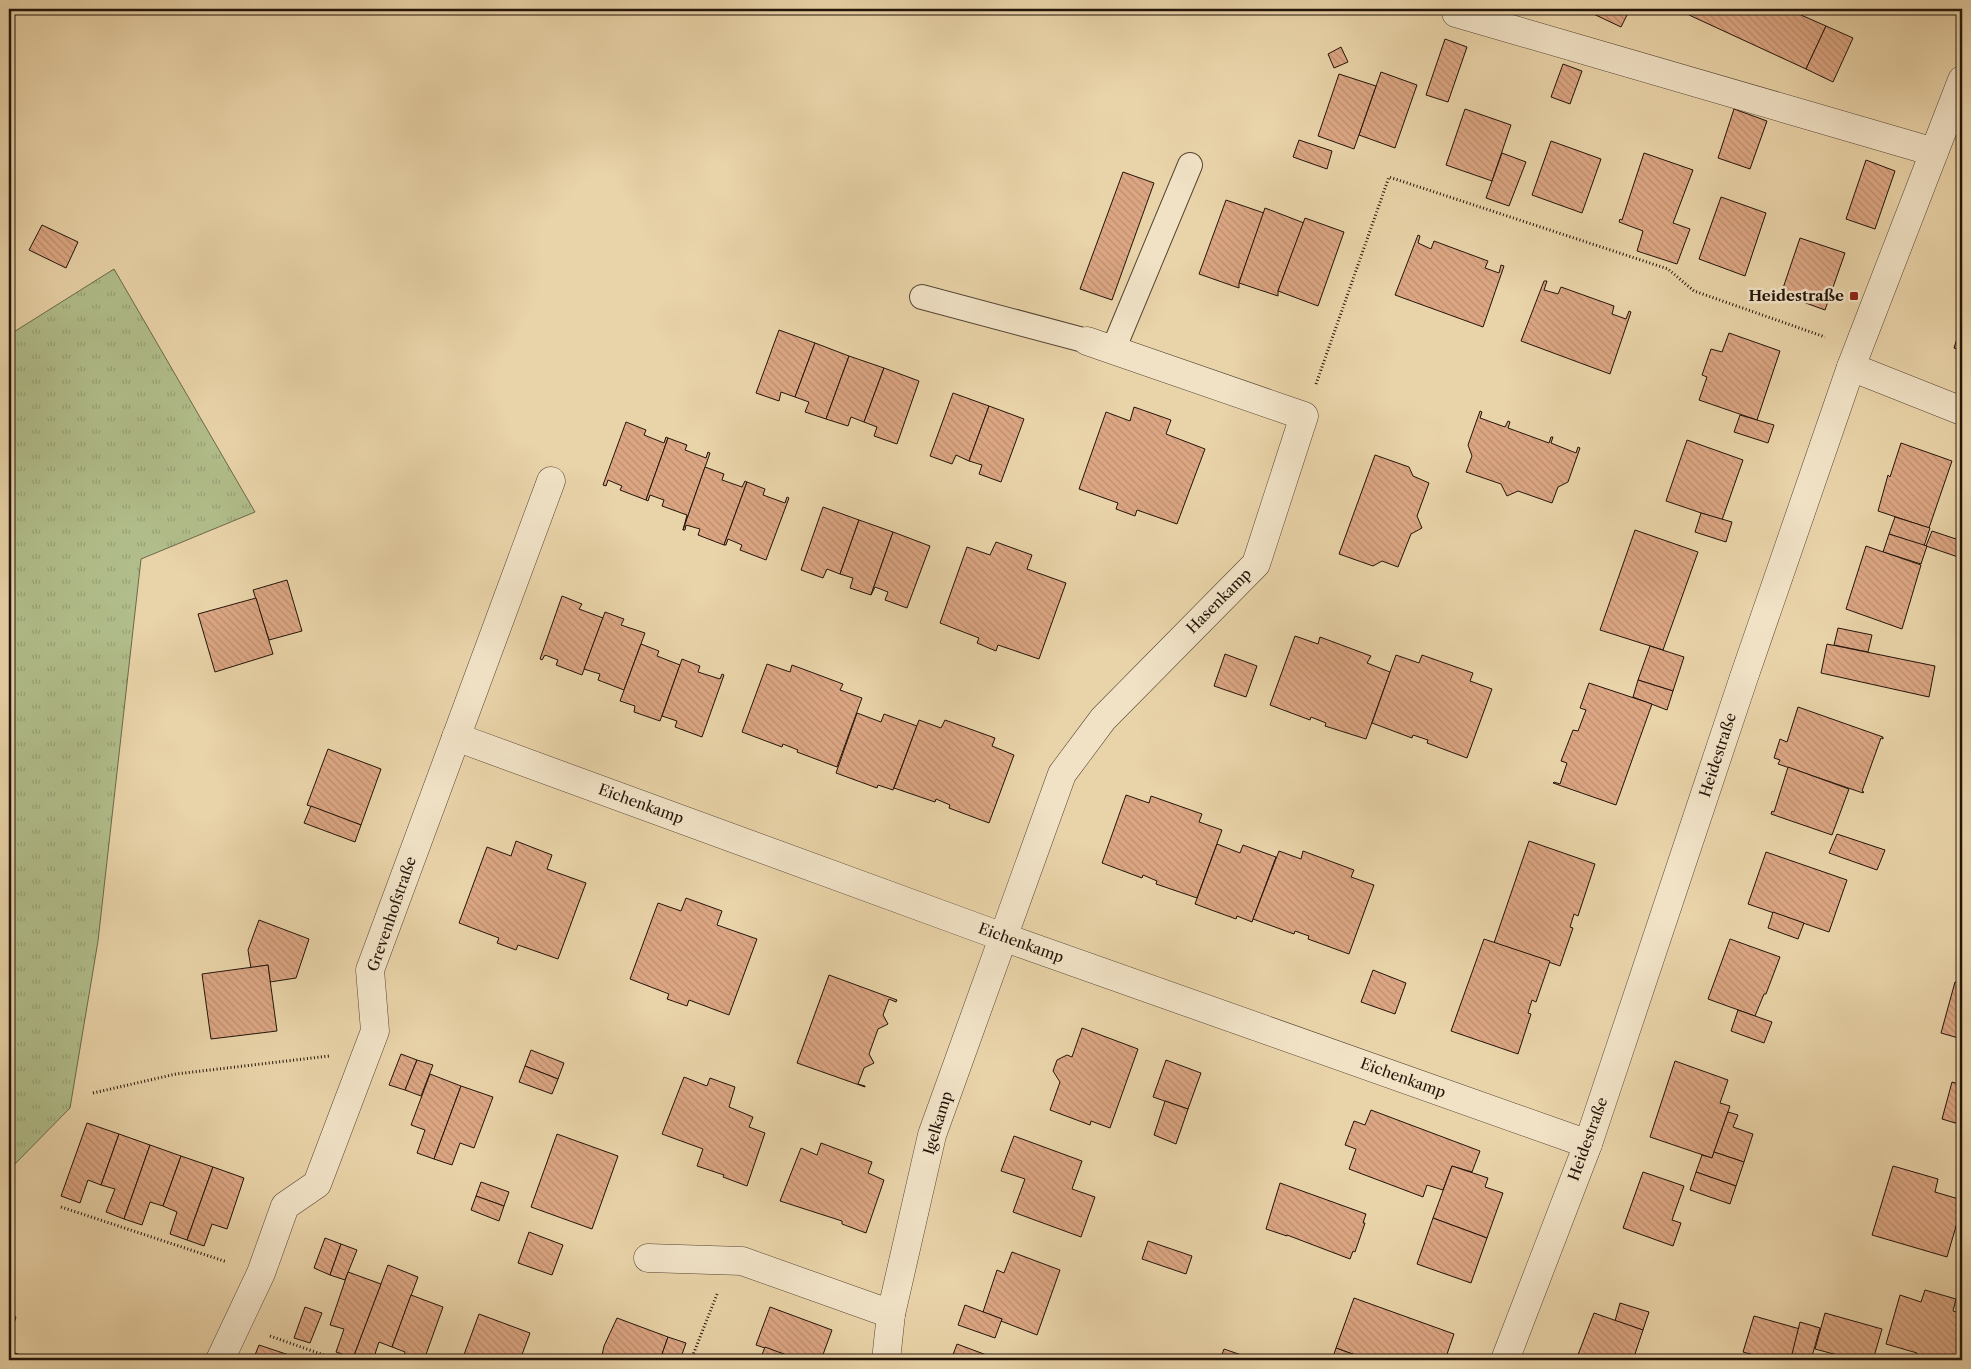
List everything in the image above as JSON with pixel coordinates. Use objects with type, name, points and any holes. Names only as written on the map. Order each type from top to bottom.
[{"type":"street","points":[[1456,13],[1934,152]]},
{"type":"street","name":"Heidestraße","points":[[1505,1360],[1588,1144],[1744,677],[1855,358],[1962,80]]},
{"type":"street","points":[[1087,341],[1304,416]]},
{"type":"street","points":[[1855,358],[1962,411]]},
{"type":"street","name":"Hasenkamp","points":[[1003,937],[1062,774],[1102,719],[1256,564],[1304,416]]},
{"type":"street","name":"Grevenhofstraße","points":[[220,1360],[261,1273],[285,1206],[317,1184],[375,1031],[370,970],[551,481]]},
{"type":"street","name":"Eichenkamp","points":[[456,737],[1003,937],[1588,1144]]},
{"type":"street","name":"Igelkamp","points":[[886,1360],[891,1314],[932,1135],[1003,937]]},
{"type":"street","points":[[648,1258],[742,1261],[891,1314]]},
{"type":"lane","points":[[1113,350],[1190,165]]},
{"type":"lane","points":[[922,297],[1087,341]]},
{"type":"path","points":[[1304,416],[1389,177],[1668,269],[1694,291],[1855,358]]},
{"type":"path","points":[[93,1093],[176,1074],[367,1051]]},
{"type":"path","points":[[61,1207],[261,1273]]},
{"type":"path","points":[[691,1360],[729,1260]]},
{"type":"path","points":[[237,1325],[338,1360]]},
{"type":"green space","points":[[114,269],[255,512],[141,559],[98,941],[70,1108],[9,1170],[9,335]]},
{"type":"building","points":[[1583,9],[1630,9],[1621,27]]},
{"type":"building","points":[[1692,9],[1804,9],[1801,15],[1826,26],[1806,69],[1689,15]]},
{"type":"building","points":[[1826,26],[1853,38],[1833,82],[1806,69]]},
{"type":"building","points":[[1445,39],[1467,47],[1448,102],[1426,95]]},
{"type":"building","points":[[1341,47],[1348,62],[1334,68],[1328,54]]},
{"type":"building","points":[[1563,64],[1582,71],[1570,104],[1551,97]]},
{"type":"building","points":[[1381,72],[1417,85],[1395,148],[1359,135]]},
{"type":"building","points":[[1339,74],[1376,86],[1354,149],[1318,136]]},
{"type":"building","points":[[1465,109],[1511,125],[1492,181],[1446,165]]},
{"type":"building","points":[[1734,109],[1767,121],[1750,169],[1718,158]]},
{"type":"building","points":[[1299,140],[1332,151],[1327,169],[1293,157]]},
{"type":"building","points":[[1551,141],[1601,159],[1582,213],[1532,195]]},
{"type":"building","points":[[1502,153],[1526,162],[1509,206],[1486,198]]},
{"type":"building","points":[[1644,153],[1693,170],[1673,223],[1690,229],[1677,264],[1637,251],[1643,231],[1619,222],[1620,219],[1622,220]]},
{"type":"building","points":[[1866,160],[1895,171],[1875,229],[1846,219]]},
{"type":"building","points":[[1123,172],[1154,183],[1112,300],[1080,289]]},
{"type":"building","points":[[1721,197],[1766,213],[1745,276],[1699,259]]},
{"type":"building","points":[[1226,200],[1264,213],[1239,283],[1239,288],[1199,274]]},
{"type":"building","points":[[1265,208],[1304,223],[1278,291],[1278,296],[1239,283]]},
{"type":"building","points":[[1305,218],[1344,232],[1318,306],[1278,291]]},
{"type":"building","points":[[42,225],[78,242],[66,268],[29,250]]},
{"type":"building","points":[[1418,235],[1420,236],[1418,243],[1431,249],[1434,241],[1488,261],[1485,268],[1499,273],[1501,265],[1504,266],[1483,327],[1395,295]]},
{"type":"building","points":[[1800,238],[1845,253],[1825,310],[1781,294]]},
{"type":"building","points":[[1544,281],[1547,281],[1544,290],[1558,294],[1561,287],[1614,306],[1612,314],[1626,319],[1629,311],[1631,312],[1610,374],[1521,341]]},
{"type":"building","points":[[1962,323],[1962,351],[1954,348]]},
{"type":"building","points":[[779,330],[815,343],[795,397],[781,392],[779,401],[756,393]]},
{"type":"building","points":[[1729,333],[1780,351],[1757,420],[1699,400],[1707,377],[1702,375],[1711,349],[1722,352]]},
{"type":"building","points":[[815,343],[849,356],[826,419],[805,412],[809,402],[795,397]]},
{"type":"building","points":[[849,356],[884,368],[864,422],[851,417],[848,426],[826,419]]},
{"type":"building","points":[[884,368],[919,381],[897,444],[874,436],[877,427],[864,422]]},
{"type":"building","points":[[953,393],[989,406],[969,461],[956,455],[952,464],[930,456]]},
{"type":"building","points":[[989,406],[1024,419],[1001,482],[979,474],[982,465],[969,461]]},
{"type":"building","points":[[1134,407],[1171,420],[1166,434],[1205,449],[1177,524],[1137,510],[1135,516],[1116,509],[1118,503],[1079,489],[1106,412],[1130,421]]},
{"type":"building","points":[[1480,411],[1482,412],[1480,418],[1505,427],[1508,421],[1510,422],[1508,428],[1549,443],[1551,437],[1553,437],[1551,443],[1576,453],[1578,447],[1580,448],[1568,482],[1558,487],[1552,503],[1518,491],[1507,496],[1501,484],[1466,472],[1472,456],[1468,445]]},
{"type":"building","points":[[1740,415],[1774,425],[1768,443],[1734,432]]},
{"type":"building","points":[[626,422],[646,430],[644,435],[664,443],[666,437],[668,438],[646,500],[620,490],[622,486],[608,480],[606,486],[603,485]]},
{"type":"building","points":[[668,438],[687,445],[685,450],[706,458],[708,452],[710,453],[683,530],[687,515],[662,506],[664,500],[650,495],[648,501],[646,500]]},
{"type":"building","points":[[1687,440],[1743,460],[1722,520],[1666,501]]},
{"type":"building","points":[[1901,443],[1952,461],[1929,528],[1878,511],[1888,475],[1890,477]]},
{"type":"building","points":[[1375,455],[1409,467],[1413,476],[1429,483],[1417,516],[1422,528],[1411,534],[1398,567],[1382,561],[1373,566],[1339,554]]},
{"type":"building","points":[[705,467],[724,474],[722,480],[742,487],[745,481],[747,482],[724,545],[698,535],[700,529],[686,525],[685,530],[683,530]]},
{"type":"building","points":[[747,482],[765,489],[763,495],[785,503],[787,497],[789,498],[766,560],[740,550],[742,545],[728,539],[726,545],[724,545]]},
{"type":"building","points":[[823,507],[859,520],[840,574],[827,569],[823,578],[801,570]]},
{"type":"building","points":[[1701,513],[1732,522],[1726,542],[1695,532]]},
{"type":"building","points":[[1895,517],[1930,528],[1924,546],[1889,534]]},
{"type":"building","points":[[859,520],[893,532],[871,595],[850,588],[853,578],[840,574]]},
{"type":"building","points":[[1635,530],[1698,552],[1663,650],[1600,630]]},
{"type":"building","points":[[1932,531],[1962,541],[1961,558],[1926,546]]},
{"type":"building","points":[[893,532],[930,546],[907,608],[885,600],[888,592],[875,587],[871,595]]},
{"type":"building","points":[[1889,534],[1927,546],[1921,564],[1883,552]]},
{"type":"building","points":[[996,542],[1032,555],[1027,569],[1066,583],[1039,659],[998,645],[996,651],[977,643],[979,638],[940,623],[967,547],[990,555]]},
{"type":"building","points":[[1866,546],[1921,565],[1902,629],[1846,609]]},
{"type":"building","points":[[287,580],[302,631],[269,640],[253,590]]},
{"type":"building","points":[[562,596],[582,604],[579,609],[603,618],[582,675],[556,665],[558,660],[545,655],[542,660],[540,659]]},
{"type":"building","points":[[256,598],[273,654],[215,672],[198,614]]},
{"type":"building","points":[[605,612],[624,619],[621,625],[645,633],[624,690],[598,680],[600,674],[584,669]]},
{"type":"building","points":[[1838,628],[1872,635],[1868,652],[1834,645]]},
{"type":"building","points":[[1295,636],[1318,644],[1320,637],[1371,656],[1367,663],[1390,672],[1366,739],[1325,726],[1326,723],[1311,717],[1310,720],[1270,705]]},
{"type":"building","points":[[641,644],[659,651],[657,656],[680,665],[660,721],[634,712],[635,706],[620,701]]},
{"type":"building","points":[[1827,644],[1935,666],[1929,697],[1821,673]]},
{"type":"building","points":[[1650,646],[1684,657],[1673,691],[1638,680]]},
{"type":"building","points":[[1225,654],[1257,666],[1246,697],[1214,686]]},
{"type":"building","points":[[1396,655],[1419,663],[1422,655],[1473,673],[1470,681],[1492,689],[1467,758],[1427,743],[1428,740],[1413,735],[1412,738],[1372,723]]},
{"type":"building","points":[[682,659],[700,666],[698,672],[720,679],[722,674],[724,675],[702,737],[675,727],[677,721],[662,716]]},
{"type":"building","points":[[767,664],[790,672],[792,665],[843,684],[840,690],[862,698],[837,767],[797,752],[798,750],[783,744],[782,747],[742,732]]},
{"type":"building","points":[[1638,680],[1673,691],[1667,710],[1633,697]]},
{"type":"building","points":[[1589,683],[1652,704],[1616,805],[1553,783],[1560,784],[1567,763],[1561,761],[1573,730],[1578,731],[1586,710],[1580,708]]},
{"type":"building","points":[[1798,707],[1883,737],[1883,739],[1881,738],[1862,791],[1863,793],[1778,764],[1780,760],[1774,758],[1780,739],[1787,742]]},
{"type":"building","points":[[857,713],[881,722],[884,714],[917,726],[893,790],[878,785],[877,788],[836,773]]},
{"type":"building","points":[[919,720],[941,728],[945,720],[995,738],[992,746],[1014,755],[989,823],[949,808],[950,805],[936,799],[935,802],[894,788]]},
{"type":"building","points":[[328,749],[381,769],[361,825],[307,805]]},
{"type":"building","points":[[1788,767],[1849,789],[1832,835],[1771,814],[1772,811],[1774,812]]},
{"type":"building","points":[[1126,795],[1149,803],[1151,796],[1202,814],[1199,822],[1222,830],[1197,898],[1156,884],[1157,881],[1143,875],[1142,878],[1102,863]]},
{"type":"building","points":[[311,806],[361,825],[355,842],[304,823]]},
{"type":"building","points":[[1837,834],[1885,850],[1877,870],[1829,853]]},
{"type":"building","points":[[516,841],[552,855],[547,869],[586,883],[558,959],[518,945],[516,950],[497,943],[499,938],[459,923],[487,847],[511,856]]},
{"type":"building","points":[[1529,841],[1595,864],[1578,916],[1574,914],[1570,927],[1573,928],[1560,966],[1494,943]]},
{"type":"building","points":[[1217,844],[1240,853],[1243,845],[1276,857],[1252,922],[1237,916],[1236,919],[1195,904]]},
{"type":"building","points":[[1279,851],[1301,859],[1303,851],[1354,870],[1351,877],[1374,885],[1349,954],[1308,939],[1309,936],[1295,931],[1294,934],[1253,919]]},
{"type":"building","points":[[1766,852],[1847,880],[1829,932],[1748,904]]},
{"type":"building","points":[[686,898],[722,911],[717,925],[757,939],[729,1015],[689,1000],[687,1006],[667,999],[669,994],[630,979],[658,903],[681,911]]},
{"type":"building","points":[[1773,912],[1804,923],[1798,939],[1768,928]]},
{"type":"building","points":[[259,920],[309,939],[296,978],[270,982],[268,965],[251,968],[248,950]]},
{"type":"building","points":[[1484,939],[1550,961],[1536,1002],[1532,1000],[1528,1013],[1531,1014],[1518,1054],[1451,1031]]},
{"type":"building","points":[[1730,939],[1780,957],[1766,994],[1764,994],[1755,1016],[1708,999]]},
{"type":"building","points":[[268,965],[277,1031],[211,1039],[202,974]]},
{"type":"building","points":[[1373,970],[1406,983],[1395,1014],[1361,1002]]},
{"type":"building","points":[[829,975],[897,1000],[896,1002],[889,999],[883,1015],[888,1024],[878,1029],[869,1054],[874,1063],[864,1068],[858,1084],[865,1087],[797,1063]]},
{"type":"building","points":[[1955,982],[1962,984],[1962,1039],[1941,1033]]},
{"type":"building","points":[[1738,1010],[1772,1022],[1764,1043],[1731,1031]]},
{"type":"building","points":[[1082,1028],[1138,1049],[1110,1128],[1091,1121],[1090,1125],[1050,1110],[1060,1082],[1053,1071],[1057,1060],[1067,1055],[1072,1057]]},
{"type":"building","points":[[531,1050],[564,1063],[558,1079],[525,1066]]},
{"type":"building","points":[[401,1054],[417,1060],[405,1090],[389,1085]]},
{"type":"building","points":[[417,1060],[433,1065],[421,1096],[405,1090]]},
{"type":"building","points":[[1166,1060],[1201,1073],[1188,1109],[1153,1097]]},
{"type":"building","points":[[1675,1061],[1728,1080],[1720,1103],[1730,1106],[1712,1158],[1650,1137]]},
{"type":"building","points":[[525,1066],[558,1079],[552,1094],[519,1082]]},
{"type":"building","points":[[430,1074],[461,1086],[434,1159],[417,1153],[425,1130],[411,1125]]},
{"type":"building","points":[[684,1077],[707,1086],[710,1078],[735,1087],[729,1107],[753,1117],[749,1127],[765,1133],[747,1186],[723,1177],[724,1175],[697,1166],[703,1149],[662,1134]]},
{"type":"building","points":[[1952,1082],[1962,1085],[1962,1125],[1942,1119]]},
{"type":"building","points":[[461,1086],[493,1097],[474,1148],[460,1143],[452,1165],[434,1159]]},
{"type":"building","points":[[1165,1101],[1188,1109],[1176,1144],[1154,1135]]},
{"type":"building","points":[[1371,1110],[1480,1151],[1472,1172],[1452,1166],[1443,1190],[1427,1185],[1423,1197],[1349,1169],[1356,1149],[1345,1145],[1354,1121],[1365,1125]]},
{"type":"building","points":[[1728,1112],[1738,1115],[1733,1127],[1753,1134],[1744,1162],[1714,1152]]},
{"type":"building","points":[[87,1123],[119,1134],[101,1185],[88,1180],[80,1203],[61,1196]]},
{"type":"building","points":[[119,1134],[150,1145],[124,1219],[106,1212],[115,1189],[101,1185]]},
{"type":"building","points":[[557,1134],[618,1156],[592,1229],[531,1207]]},
{"type":"building","points":[[1014,1136],[1082,1161],[1072,1189],[1095,1197],[1081,1237],[1013,1212],[1025,1179],[1001,1171]]},
{"type":"building","points":[[821,1143],[872,1162],[868,1173],[884,1180],[866,1233],[842,1224],[842,1221],[780,1201],[801,1148],[817,1155]]},
{"type":"building","points":[[150,1145],[181,1156],[163,1206],[150,1202],[142,1225],[124,1219]]},
{"type":"building","points":[[1714,1152],[1744,1162],[1736,1186],[1696,1172],[1702,1155],[1712,1158]]},
{"type":"building","points":[[181,1156],[213,1167],[187,1240],[170,1234],[177,1212],[163,1206]]},
{"type":"building","points":[[1452,1166],[1488,1178],[1485,1187],[1503,1193],[1487,1238],[1433,1218]]},
{"type":"building","points":[[1893,1166],[1938,1179],[1935,1192],[1962,1200],[1962,1206],[1947,1257],[1872,1235]]},
{"type":"building","points":[[213,1167],[244,1178],[227,1229],[212,1224],[204,1246],[187,1240]]},
{"type":"building","points":[[1643,1172],[1684,1186],[1672,1220],[1681,1223],[1673,1246],[1623,1228]]},
{"type":"building","points":[[1696,1172],[1736,1186],[1730,1204],[1690,1190]]},
{"type":"building","points":[[481,1182],[509,1192],[504,1206],[476,1196]]},
{"type":"building","points":[[1280,1183],[1366,1214],[1363,1223],[1365,1223],[1355,1252],[1353,1251],[1350,1259],[1266,1229]]},
{"type":"building","points":[[476,1196],[504,1206],[499,1221],[471,1210]]},
{"type":"building","points":[[1433,1218],[1487,1238],[1471,1283],[1417,1264]]},
{"type":"building","points":[[529,1232],[563,1245],[552,1275],[518,1263]]},
{"type":"building","points":[[325,1238],[341,1244],[330,1275],[314,1268]]},
{"type":"building","points":[[1148,1241],[1192,1256],[1186,1274],[1142,1259]]},
{"type":"building","points":[[341,1244],[357,1250],[345,1280],[330,1275]]},
{"type":"building","points":[[1012,1252],[1060,1270],[1037,1335],[983,1312],[997,1270],[1004,1273]]},
{"type":"building","points":[[388,1265],[418,1277],[392,1347],[379,1342],[373,1360],[353,1358]]},
{"type":"building","points":[[348,1272],[381,1284],[353,1358],[336,1352],[344,1329],[330,1325]]},
{"type":"building","points":[[1925,1290],[1956,1299],[1953,1311],[1962,1314],[1962,1348],[1959,1360],[1915,1359],[1917,1353],[1886,1344],[1900,1295],[1921,1302]]},
{"type":"building","points":[[411,1295],[443,1307],[424,1360],[403,1360],[405,1352],[392,1347]]},
{"type":"building","points":[[1354,1298],[1454,1334],[1445,1360],[1369,1360],[1336,1348]]},
{"type":"building","points":[[1620,1303],[1649,1312],[1643,1330],[1615,1321]]},
{"type":"building","points":[[965,1305],[1002,1319],[995,1338],[958,1325]]},
{"type":"building","points":[[305,1307],[322,1313],[310,1343],[294,1338]]},
{"type":"building","points":[[770,1307],[832,1330],[821,1360],[800,1360],[756,1345]]},
{"type":"building","points":[[1594,1313],[1643,1330],[1633,1360],[1576,1360]]},
{"type":"building","points":[[1825,1313],[1882,1329],[1873,1360],[1856,1360],[1815,1349]]},
{"type":"building","points":[[479,1314],[530,1333],[520,1360],[462,1360]]},
{"type":"building","points":[[9,1315],[16,1317],[9,1339]]},
{"type":"building","points":[[1754,1316],[1800,1329],[1791,1360],[1772,1360],[1743,1352]]},
{"type":"building","points":[[617,1318],[668,1337],[660,1360],[601,1360],[604,1346]]},
{"type":"building","points":[[1800,1322],[1820,1328],[1811,1360],[1791,1358]]},
{"type":"building","points":[[668,1337],[686,1343],[680,1360],[660,1360]]},
{"type":"building","points":[[957,1344],[1000,1360],[951,1360]]},
{"type":"building","points":[[259,1345],[304,1360],[253,1360]]},
{"type":"building","points":[[765,1347],[800,1360],[760,1360]]},
{"type":"building","points":[[1336,1348],[1369,1360],[1332,1360]]},
{"type":"building","points":[[1224,1349],[1256,1360],[1220,1360]]},
{"type":"building","points":[[9,1351],[35,1360],[9,1360]]},
{"type":"place","name":"Heidestraße","points":[[1854,296]]}]
